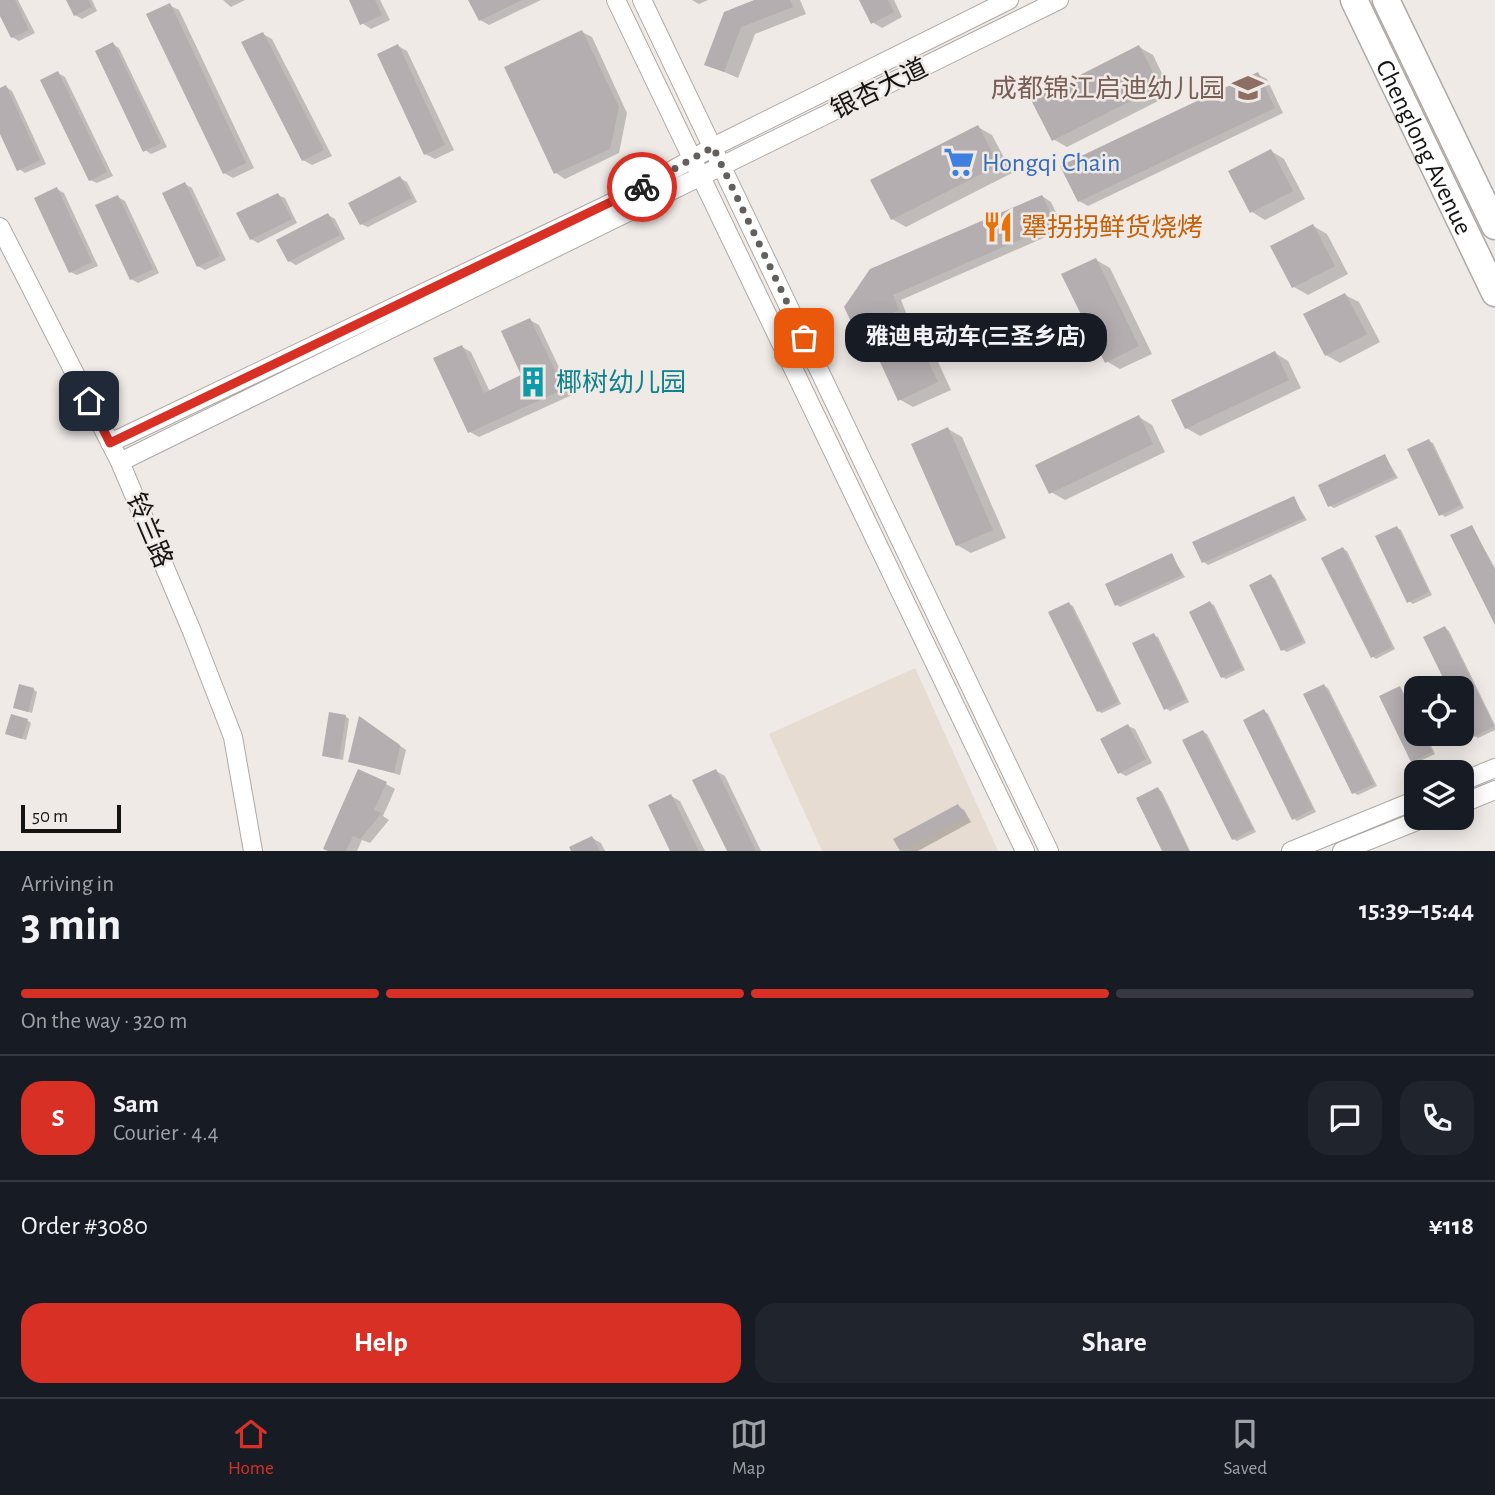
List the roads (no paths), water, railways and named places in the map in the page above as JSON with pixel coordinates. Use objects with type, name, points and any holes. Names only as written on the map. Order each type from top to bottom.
[{"type":"highway","name":"Chenglong Avenue","points":[[1354,0],[1495,293]]},
{"type":"highway","name":"Chenglong Avenue","points":[[1386,0],[1495,226]]},
{"type":"street","points":[[616,0],[1024,851]]},
{"type":"street","points":[[642,0],[1049,851]]},
{"type":"street","name":"银杏大道","points":[[110,443],[632,193],[713,147],[1009,0]]},
{"type":"street","name":"银杏大道","points":[[120,462],[1059,0]]},
{"type":"street","name":"铃兰路","points":[[0,227],[120,462],[233,737],[253,851]]},
{"type":"street","points":[[1474,777],[1495,768]]},
{"type":"street","points":[[1474,799],[1495,790]]},
{"type":"street","points":[[1291,851],[1404,805]]},
{"type":"street","points":[[1342,851],[1404,826]]},
{"type":"place","name":"成都锦江启迪幼儿园","points":[[1248,88]]},
{"type":"place","name":"Hongqi Chain","points":[[959,162]]},
{"type":"place","name":"犟拐拐鲜货烧烤","points":[[998,227]]},
{"type":"place","name":"雅迪电动车(三圣乡店)","points":[[804,338]]},
{"type":"place","name":"椰树幼儿园","points":[[533,382]]}]
